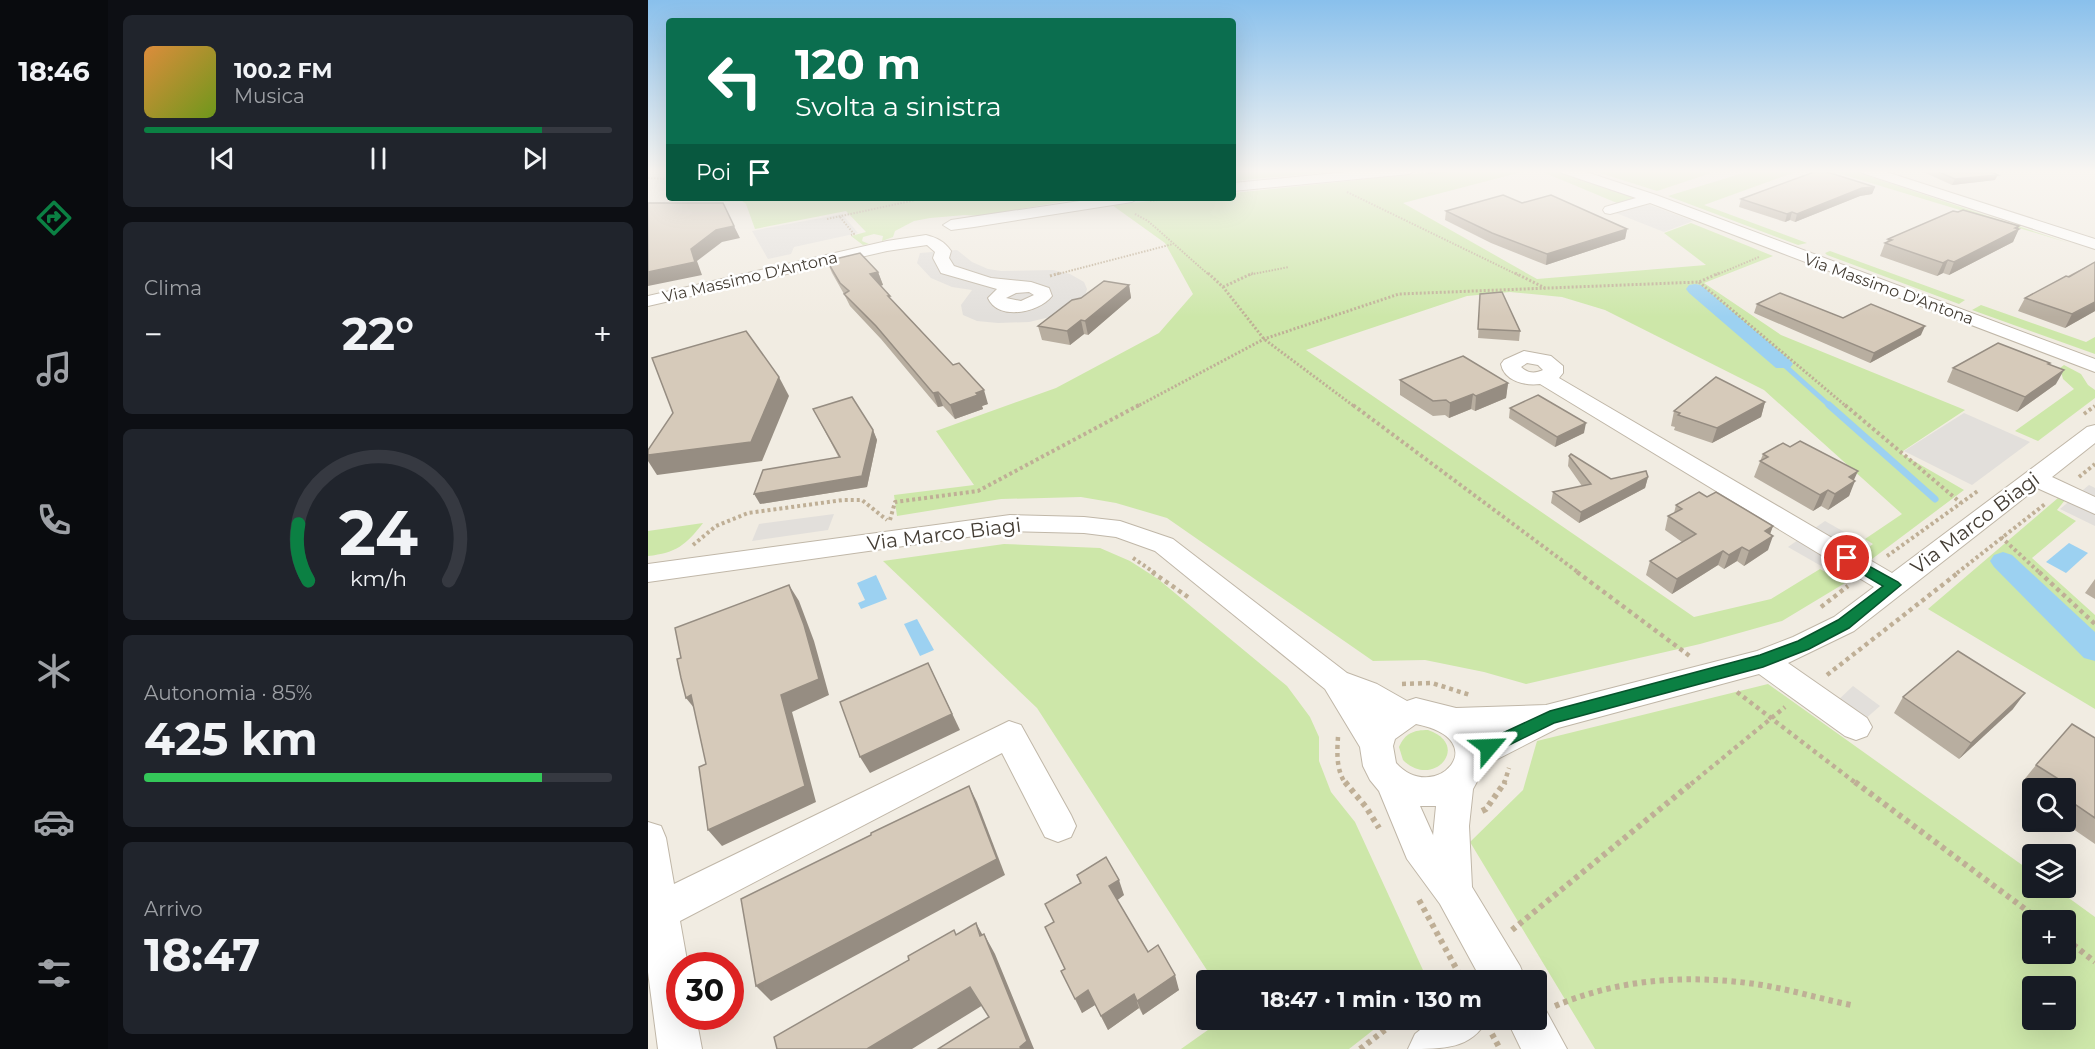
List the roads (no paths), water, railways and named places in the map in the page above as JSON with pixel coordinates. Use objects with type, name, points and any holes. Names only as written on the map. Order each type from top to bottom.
[{"type":"street","name":"Via Massimo D'Antona","points":[[648,301],[887,246],[932,241],[1004,219]]},
{"type":"street","name":"Via Massimo D'Antona","points":[[1706,219],[2095,366]]},
{"type":"street","points":[[2018,219],[2095,244]]},
{"type":"street","points":[[958,232],[932,241],[947,269],[994,289],[1009,290],[1024,287]]},
{"type":"street","points":[[1544,378],[1893,585]]},
{"type":"street","name":"Via Marco Biagi","points":[[1454,721],[1502,728],[1550,717],[1709,664],[1763,661],[1803,645],[1844,624],[1893,585],[1970,511],[2034,478],[2089,423]]},
{"type":"street","points":[[2034,478],[2095,506]]},
{"type":"street","name":"Via Marco Biagi","points":[[648,573],[1010,523],[1084,525],[1120,529],[1164,545],[1351,694],[1404,714]]},
{"type":"street","points":[[1763,661],[1856,727]]},
{"type":"street","name":"Via Marco Biagi","points":[[1351,694],[1376,744]]},
{"type":"street","points":[[1453,891],[1451,826],[1464,769],[1468,736],[1454,721],[1430,712],[1404,714],[1391,721],[1382,731],[1376,744],[1376,757],[1382,770],[1392,781],[1404,788],[1431,792],[1445,789],[1464,769]]},
{"type":"street","name":"Via Marco Biagi","points":[[1464,769],[1502,728]]},
{"type":"street","points":[[654,914],[1009,734],[1058,826]]},
{"type":"street","points":[[1392,781],[1420,847],[1453,891],[1496,966]]},
{"type":"street","points":[[648,838],[654,914],[681,1049]]},
{"type":"street","points":[[1430,1049],[1454,1030]]},
{"type":"water","points":[[2069,543],[2088,553],[2066,573],[2046,562]]},
{"type":"water","points":[[876,575],[887,599],[861,609],[858,603],[865,600],[857,583]]},
{"type":"water","points":[[917,619],[934,650],[920,656],[904,624]]},
{"type":"waterway","points":[[1695,289],[1783,364]]},
{"type":"waterway","points":[[1783,364],[1831,407]]},
{"type":"waterway","points":[[1829,405],[1935,499]]},
{"type":"waterway","points":[[2003,561],[2095,650]]}]
